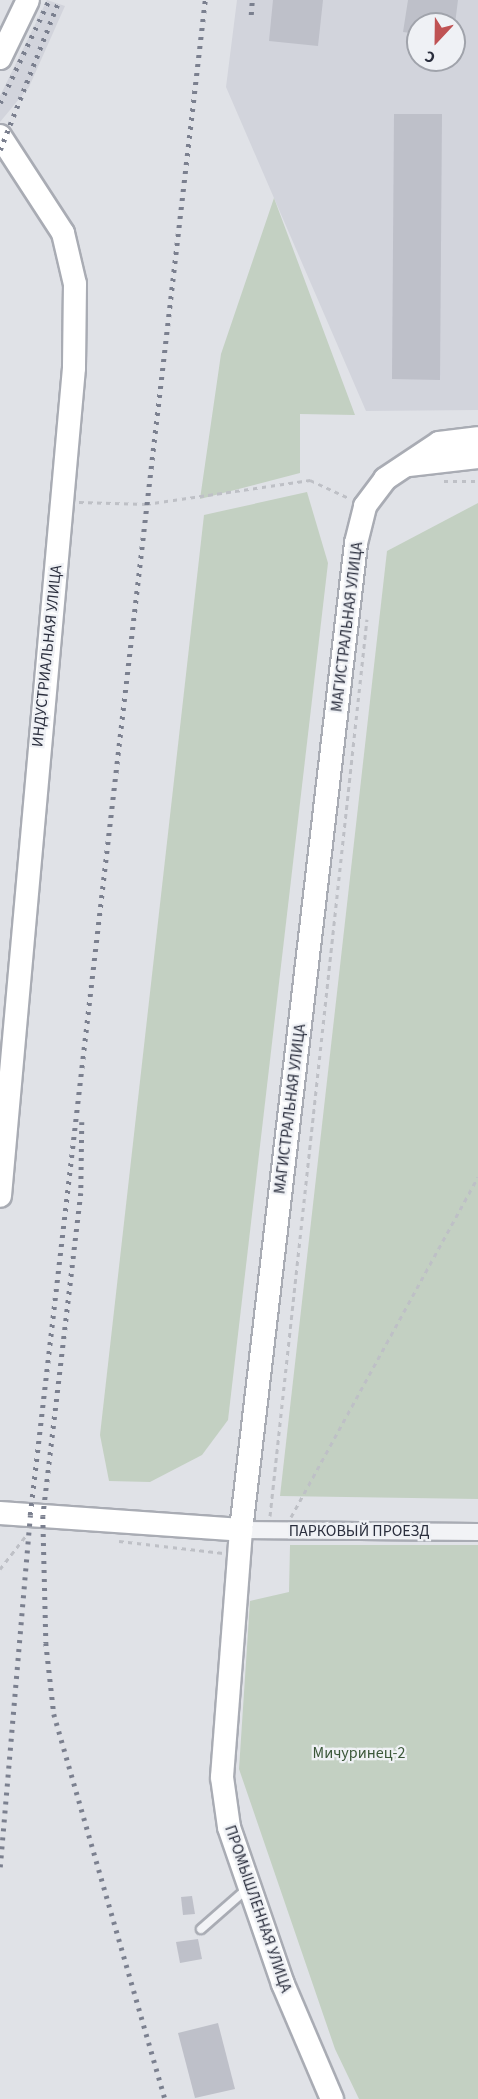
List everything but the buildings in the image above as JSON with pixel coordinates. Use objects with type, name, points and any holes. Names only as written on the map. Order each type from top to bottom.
[{"type":"main road","points":[[0,58],[28,0]]},
{"type":"main road","name":"ИНДУСТРИАЛЬНАЯ УЛИЦА","points":[[0,136],[63,233],[75,284],[62,502],[0,1196]]},
{"type":"main road","name":"МАГИСТРАЛЬНАЯ УЛИЦА","points":[[251,1531],[356,543],[365,506],[385,479],[439,443],[478,438]]},
{"type":"main road","points":[[405,466],[478,457]]},
{"type":"main road","points":[[0,1513],[251,1531]]},
{"type":"main road","name":"ПРОМЫШЛЕННАЯ УЛИЦА","points":[[251,1531],[240,1555],[222,1777],[229,1827],[283,1984],[332,2099]]},
{"type":"street","name":"ПАРКОВЫЙ ПРОЕЗД","points":[[251,1531],[478,1532]]},
{"type":"lane","points":[[201,1929],[249,1887]]},
{"type":"path","points":[[62,502],[146,504],[310,480],[365,506]]},
{"type":"path","points":[[437,480],[478,481]]},
{"type":"path","points":[[270,1516],[368,611]]},
{"type":"path","points":[[251,1531],[270,1516],[291,1517],[478,1177]]},
{"type":"path","points":[[0,1569],[29,1531],[36,1531]]},
{"type":"path","points":[[110,1540],[240,1555]]},
{"type":"shaded area","points":[[47,0],[65,6],[29,87],[0,122],[0,96]]},
{"type":"shaded area","points":[[237,0],[478,0],[478,410],[366,411],[226,87]]},
{"type":"green space","points":[[274,198],[355,415],[300,414],[300,473],[200,499],[221,354]]},
{"type":"green space","points":[[307,492],[328,563],[228,1420],[202,1455],[150,1482],[109,1481],[100,1435],[204,515]]},
{"type":"green space","points":[[478,503],[478,1499],[280,1496],[387,551]]},
{"type":"green space","name":"Мичуринец-2","points":[[290,1545],[478,1545],[478,2099],[359,2099],[335,2049],[239,1769],[250,1601],[289,1592]]},
{"type":"railway","points":[[0,103],[49,0]]},
{"type":"railway","points":[[0,150],[59,0]]},
{"type":"railway","points":[[0,1867],[30,1515],[205,0]]},
{"type":"railway","points":[[251,15],[252,0]]},
{"type":"railway","points":[[82,1122],[81,1193],[43,1516],[46,1643],[54,1714],[165,2099]]}]
